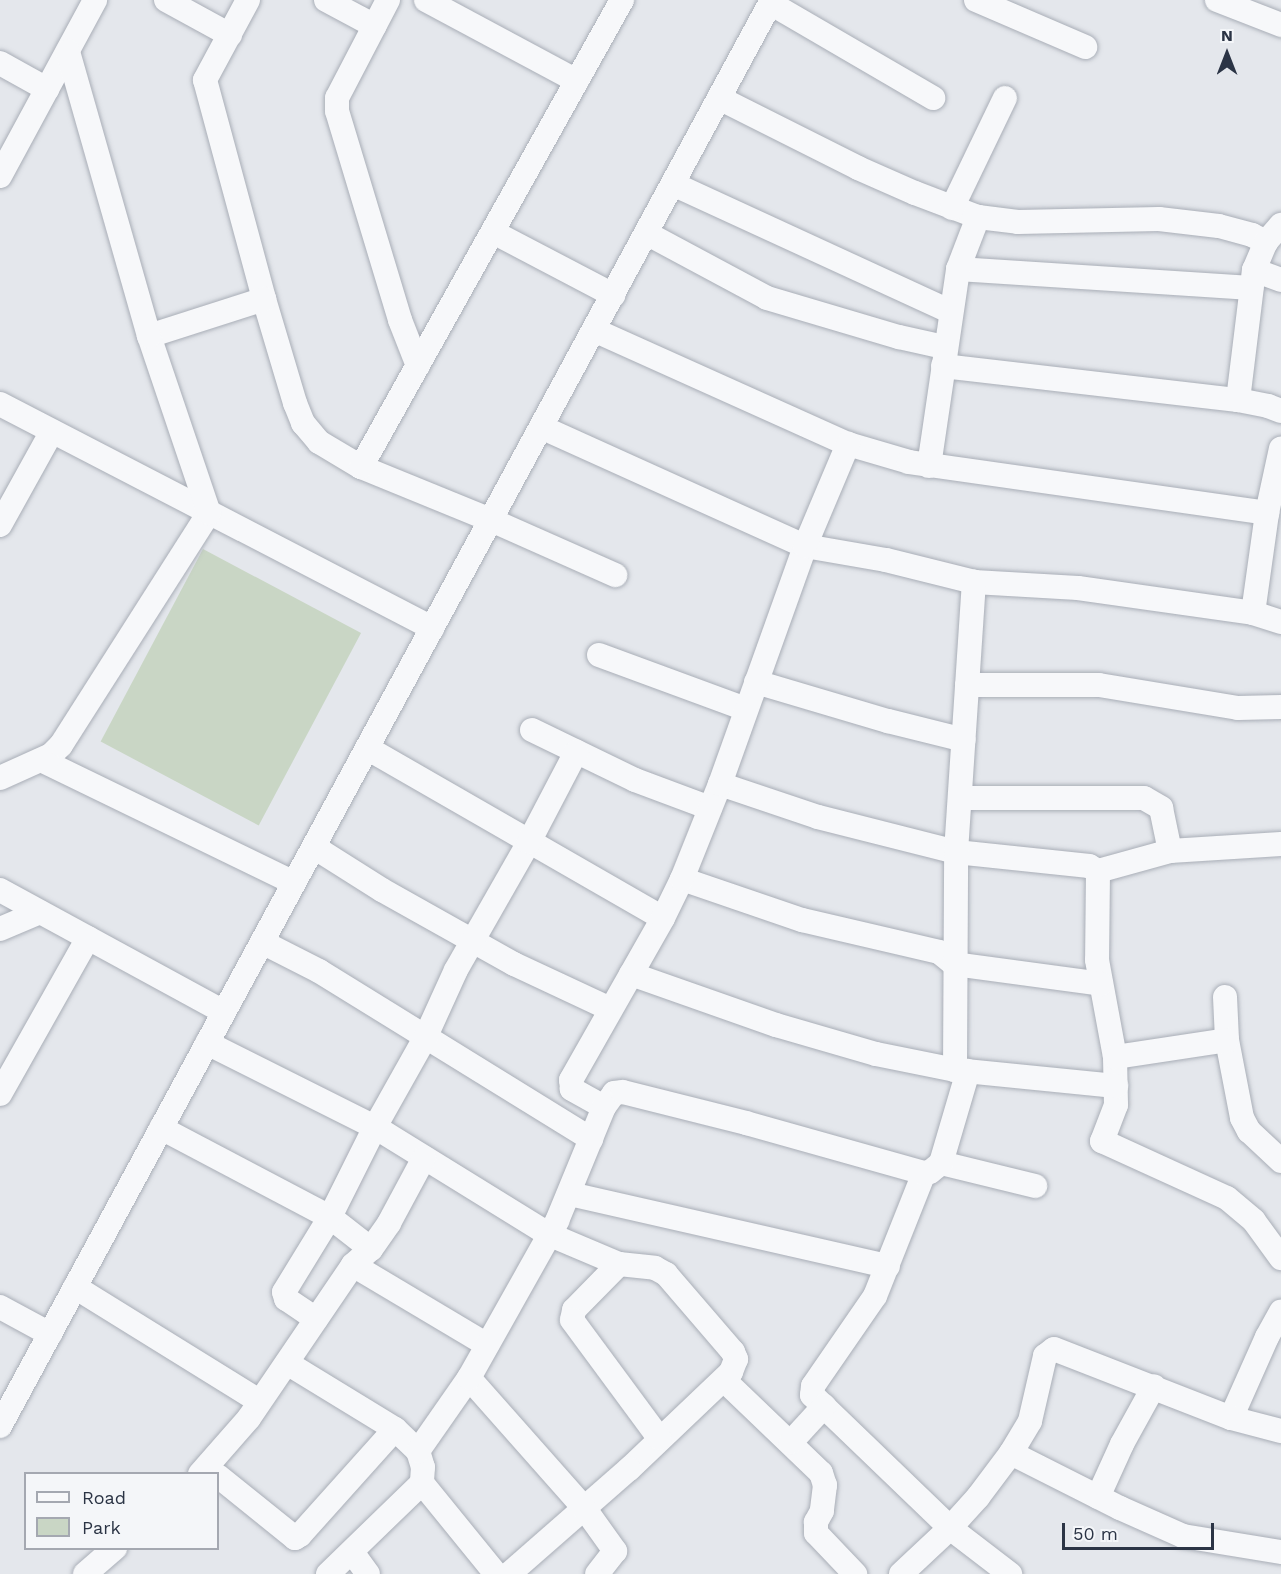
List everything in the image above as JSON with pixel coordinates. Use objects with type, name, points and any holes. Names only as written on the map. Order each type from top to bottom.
[{"type":"street","points":[[0,176],[95,0]]},
{"type":"street","points":[[166,0],[230,35]]},
{"type":"street","points":[[248,0],[205,80],[264,299],[303,423],[320,441],[361,467],[491,519],[615,575]]},
{"type":"street","points":[[327,0],[375,26]]},
{"type":"street","points":[[388,0],[337,98],[339,122],[400,320],[418,366]]},
{"type":"street","points":[[426,0],[577,81]]},
{"type":"street","points":[[361,467],[622,0]]},
{"type":"street","points":[[976,0],[1085,48]]},
{"type":"street","points":[[1217,0],[1281,25]]},
{"type":"street","points":[[0,1426],[771,2],[933,98]]},
{"type":"street","points":[[68,51],[149,336],[209,513]]},
{"type":"street","points":[[0,63],[47,89]]},
{"type":"street","points":[[719,98],[858,168],[978,217],[1018,222],[1159,219],[1219,226],[1252,235],[1273,234],[1252,279],[1238,400]]},
{"type":"street","points":[[952,207],[1005,98]]},
{"type":"street","points":[[673,184],[951,312]]},
{"type":"street","points":[[929,466],[958,269],[978,217]]},
{"type":"street","points":[[493,232],[613,295]]},
{"type":"street","points":[[646,233],[767,298],[899,337],[944,356],[1238,400],[1281,411]]},
{"type":"street","points":[[958,269],[1281,280]]},
{"type":"street","points":[[149,336],[264,299]]},
{"type":"street","points":[[594,330],[848,444],[929,466],[1202,502],[1267,513]]},
{"type":"street","points":[[0,404],[432,628]]},
{"type":"street","points":[[541,427],[805,546],[886,560],[974,582],[1048,585],[1253,613],[1281,622]]},
{"type":"street","points":[[0,525],[52,431]]},
{"type":"street","points":[[604,1107],[572,1089],[570,1082],[663,918],[682,879],[720,784],[805,546],[848,444]]},
{"type":"street","points":[[1253,613],[1267,513],[1281,448]]},
{"type":"street","points":[[0,778],[41,760],[61,746],[209,513]]},
{"type":"street","points":[[974,582],[956,852],[954,964],[962,1071],[933,1168],[888,1266],[868,1308],[813,1386],[812,1395],[950,1528],[1010,1574]]},
{"type":"street","points":[[598,655],[746,709]]},
{"type":"street","points":[[756,682],[888,721],[964,740]]},
{"type":"street","points":[[967,685],[1099,685],[1238,708],[1281,707]]},
{"type":"street","points":[[532,730],[635,780],[710,808]]},
{"type":"street","points":[[367,748],[663,918]]},
{"type":"street","points":[[316,1319],[286,1299],[284,1292],[330,1217],[375,1127],[426,1036],[445,992],[529,842],[576,752]]},
{"type":"street","points":[[41,760],[294,883]]},
{"type":"street","points":[[720,784],[818,817],[956,852],[1089,867],[1098,871],[1170,851],[1281,844]]},
{"type":"street","points":[[960,798],[1144,798],[1161,808],[1170,851]]},
{"type":"street","points":[[314,847],[382,890],[541,979],[610,1009]]},
{"type":"street","points":[[1098,871],[1097,960],[1115,1058],[1116,1086],[1113,1118],[1102,1141],[1227,1198],[1254,1221],[1281,1258]]},
{"type":"street","points":[[682,879],[802,920],[939,952],[954,964],[1101,984]]},
{"type":"street","points":[[0,890],[224,1012]]},
{"type":"street","points":[[0,929],[40,912]]},
{"type":"street","points":[[0,1094],[88,938]]},
{"type":"street","points":[[262,942],[320,971],[591,1139]]},
{"type":"street","points":[[631,974],[776,1025],[849,1047],[962,1071],[1116,1086]]},
{"type":"street","points":[[1225,997],[1227,1040],[1242,1118],[1249,1131],[1281,1161]]},
{"type":"street","points":[[1115,1058],[1227,1040]]},
{"type":"street","points":[[207,1043],[375,1127],[548,1234],[619,1264],[656,1268],[679,1287],[733,1352],[736,1359],[733,1370],[724,1380],[585,1509],[509,1574]]},
{"type":"street","points":[[418,1452],[469,1378],[570,1194],[604,1107],[614,1093],[623,1092],[933,1168],[1035,1186]]},
{"type":"street","points":[[161,1128],[330,1217],[371,1249]]},
{"type":"street","points":[[209,1472],[287,1363],[352,1265],[371,1249],[389,1223],[424,1158]]},
{"type":"street","points":[[570,1194],[888,1266]]},
{"type":"street","points":[[619,1264],[574,1310],[572,1320],[659,1438]]},
{"type":"street","points":[[352,1265],[487,1345]]},
{"type":"street","points":[[75,1287],[259,1401]]},
{"type":"street","points":[[0,1307],[50,1334]]},
{"type":"street","points":[[1231,1418],[1267,1337],[1281,1312]]},
{"type":"street","points":[[901,1574],[950,1528],[978,1497],[1011,1454],[1030,1421],[1045,1356],[1054,1349],[1154,1386],[1231,1418],[1281,1431]]},
{"type":"street","points":[[287,1363],[395,1429],[418,1452],[423,1467],[422,1483],[328,1574]]},
{"type":"street","points":[[469,1378],[585,1509],[615,1551],[597,1574]]},
{"type":"street","points":[[724,1380],[821,1473],[825,1485],[822,1511],[816,1522],[816,1533],[855,1574]]},
{"type":"street","points":[[1098,1497],[1122,1444],[1154,1386]]},
{"type":"street","points":[[791,1442],[824,1406]]},
{"type":"street","points":[[219,1480],[295,1538],[395,1429]]},
{"type":"street","points":[[1011,1454],[1183,1536],[1281,1552]]},
{"type":"street","points":[[422,1483],[496,1574]]},
{"type":"street","points":[[85,1574],[113,1550]]},
{"type":"street","points":[[352,1552],[368,1574]]},
{"type":"green space","points":[[203,549],[361,633],[259,826],[101,741]]}]
